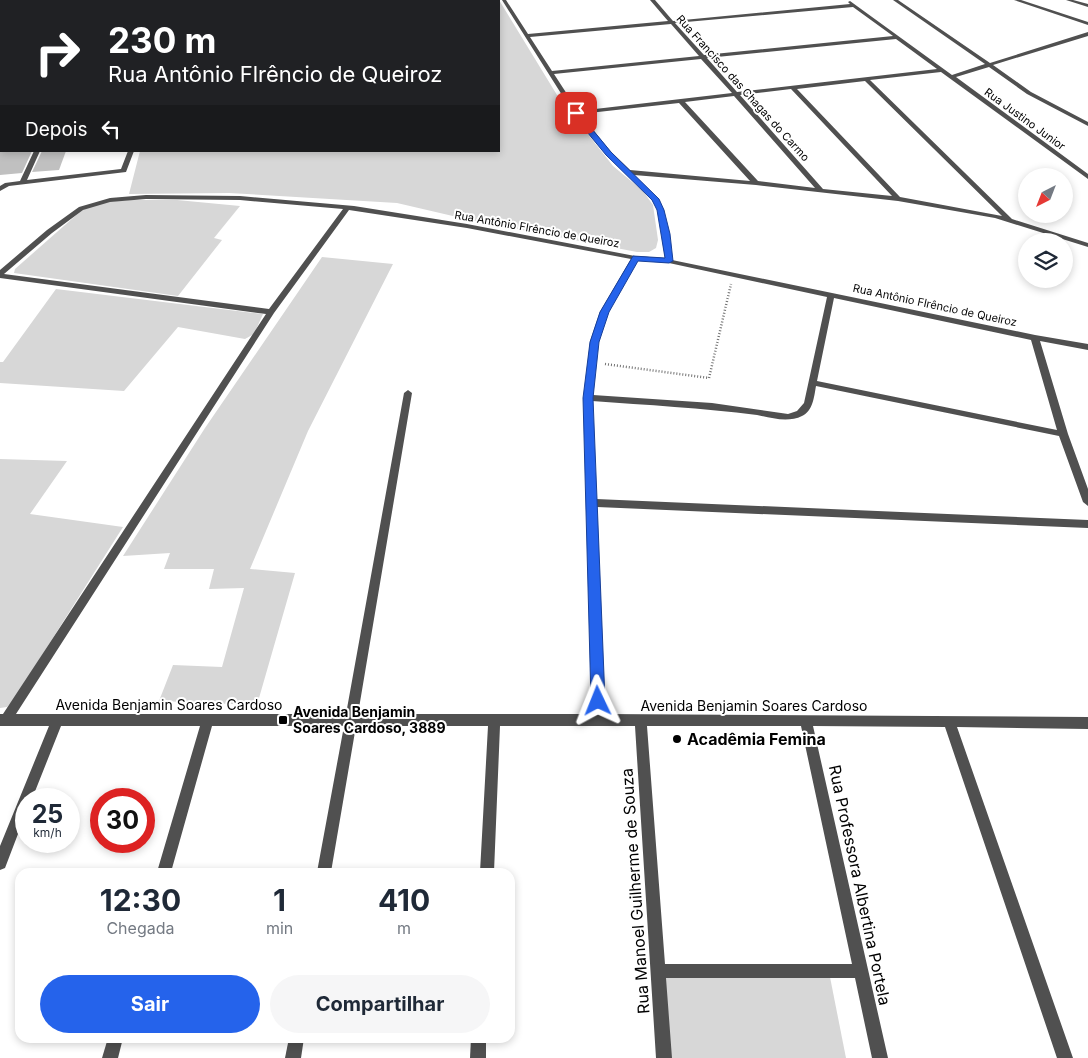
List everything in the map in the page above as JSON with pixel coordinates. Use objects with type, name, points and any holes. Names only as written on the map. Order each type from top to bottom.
[{"type":"street","points":[[504,0],[576,113],[609,154],[655,199],[661,210],[669,261]]},
{"type":"street","name":"Rua Francisco das Chagas do Carmo","points":[[652,0],[734,95],[820,189]]},
{"type":"street","name":"Rua Justino Junior","points":[[847,0],[1088,177]]},
{"type":"street","points":[[895,0],[938,28],[987,65],[1029,93],[1088,124]]},
{"type":"street","points":[[1016,0],[1088,24]]},
{"type":"street","points":[[1068,0],[1088,6]]},
{"type":"street","points":[[527,36],[854,5]]},
{"type":"street","points":[[950,77],[1088,34]]},
{"type":"street","points":[[550,73],[896,37]]},
{"type":"street","points":[[576,113],[941,70]]},
{"type":"street","points":[[866,79],[1009,220]]},
{"type":"street","points":[[793,88],[898,199]]},
{"type":"street","points":[[681,101],[756,183]]},
{"type":"street","points":[[23,182],[38,152]]},
{"type":"street","points":[[0,189],[7,184],[124,171],[130,152]]},
{"type":"street","points":[[627,172],[820,189],[898,199],[1009,220],[1088,245]]},
{"type":"street","name":"Rua Antônio Flrêncio de Queiroz","points":[[0,275],[82,207],[102,200],[124,197],[196,196],[274,200],[388,213],[636,258],[669,261],[1085,347]]},
{"type":"street","points":[[3,720],[271,312],[348,208]]},
{"type":"street","points":[[599,721],[588,398],[594,342],[604,312],[636,258]]},
{"type":"street","points":[[0,275],[271,312]]},
{"type":"street","points":[[588,398],[712,406],[788,417],[796,416],[806,409],[831,294]]},
{"type":"street","points":[[1085,347],[1088,337]]},
{"type":"street","points":[[1035,338],[1063,434],[1088,502]]},
{"type":"street","points":[[813,383],[1063,434]]},
{"type":"street","points":[[325,868],[408,393]]},
{"type":"street","points":[[592,503],[1088,524]]},
{"type":"street","name":"Avenida Benjamin Soares Cardoso","points":[[3,720],[494,722],[806,720],[1088,723]]},
{"type":"street","points":[[0,863],[57,720]]},
{"type":"street","points":[[165,868],[208,720]]},
{"type":"street","name":"Rua Professora Albertina Portela","points":[[806,720],[880,1058]]},
{"type":"street","points":[[487,868],[494,722]]},
{"type":"street","name":"Rua Manoel Guilherme de Souza","points":[[641,722],[664,1058]]},
{"type":"street","points":[[949,722],[1065,1058]]},
{"type":"street","points":[[659,971],[861,971]]},
{"type":"street","points":[[110,1058],[114,1043]]},
{"type":"street","points":[[293,1058],[296,1043]]},
{"type":"street","points":[[478,1058],[479,1043]]},
{"type":"path","points":[[592,362],[709,378],[733,274]]},
{"type":"shaded area","points":[[500,2],[557,95],[613,166],[643,191],[653,205],[658,240],[656,248],[649,252],[637,252],[470,220],[397,203],[229,193],[129,194],[140,152],[500,152]]},
{"type":"shaded area","points":[[177,200],[240,206],[214,238],[222,240],[178,296],[14,273],[15,269],[82,210],[104,202]]},
{"type":"shaded area","points":[[322,257],[393,264],[308,431],[250,569],[295,573],[257,705],[159,701],[173,665],[222,667],[244,588],[209,589],[214,569],[164,569],[170,553],[123,556],[205,428]]},
{"type":"shaded area","points":[[56,289],[263,314],[254,334],[245,339],[178,327],[124,391],[0,383],[0,362],[3,362]]},
{"type":"shaded area","points":[[0,459],[67,461],[30,514],[123,527],[13,701],[7,707],[0,708]]},
{"type":"shaded area","points":[[651,970],[829,972],[846,1058],[658,1058]]},
{"type":"building","points":[[0,152],[32,152],[22,173],[0,175]]},
{"type":"building","points":[[42,152],[66,152],[59,170],[32,172]]},
{"type":"place","name":"Avenida Benjamin Soares Cardoso, 3889","points":[[283,720]]},
{"type":"place","name":"Acadêmia Femina","points":[[677,739]]},
{"type":"route","points":[[576,113],[609,154],[655,199],[661,210],[669,261],[636,258],[604,312],[594,342],[588,398],[598,701]]}]
